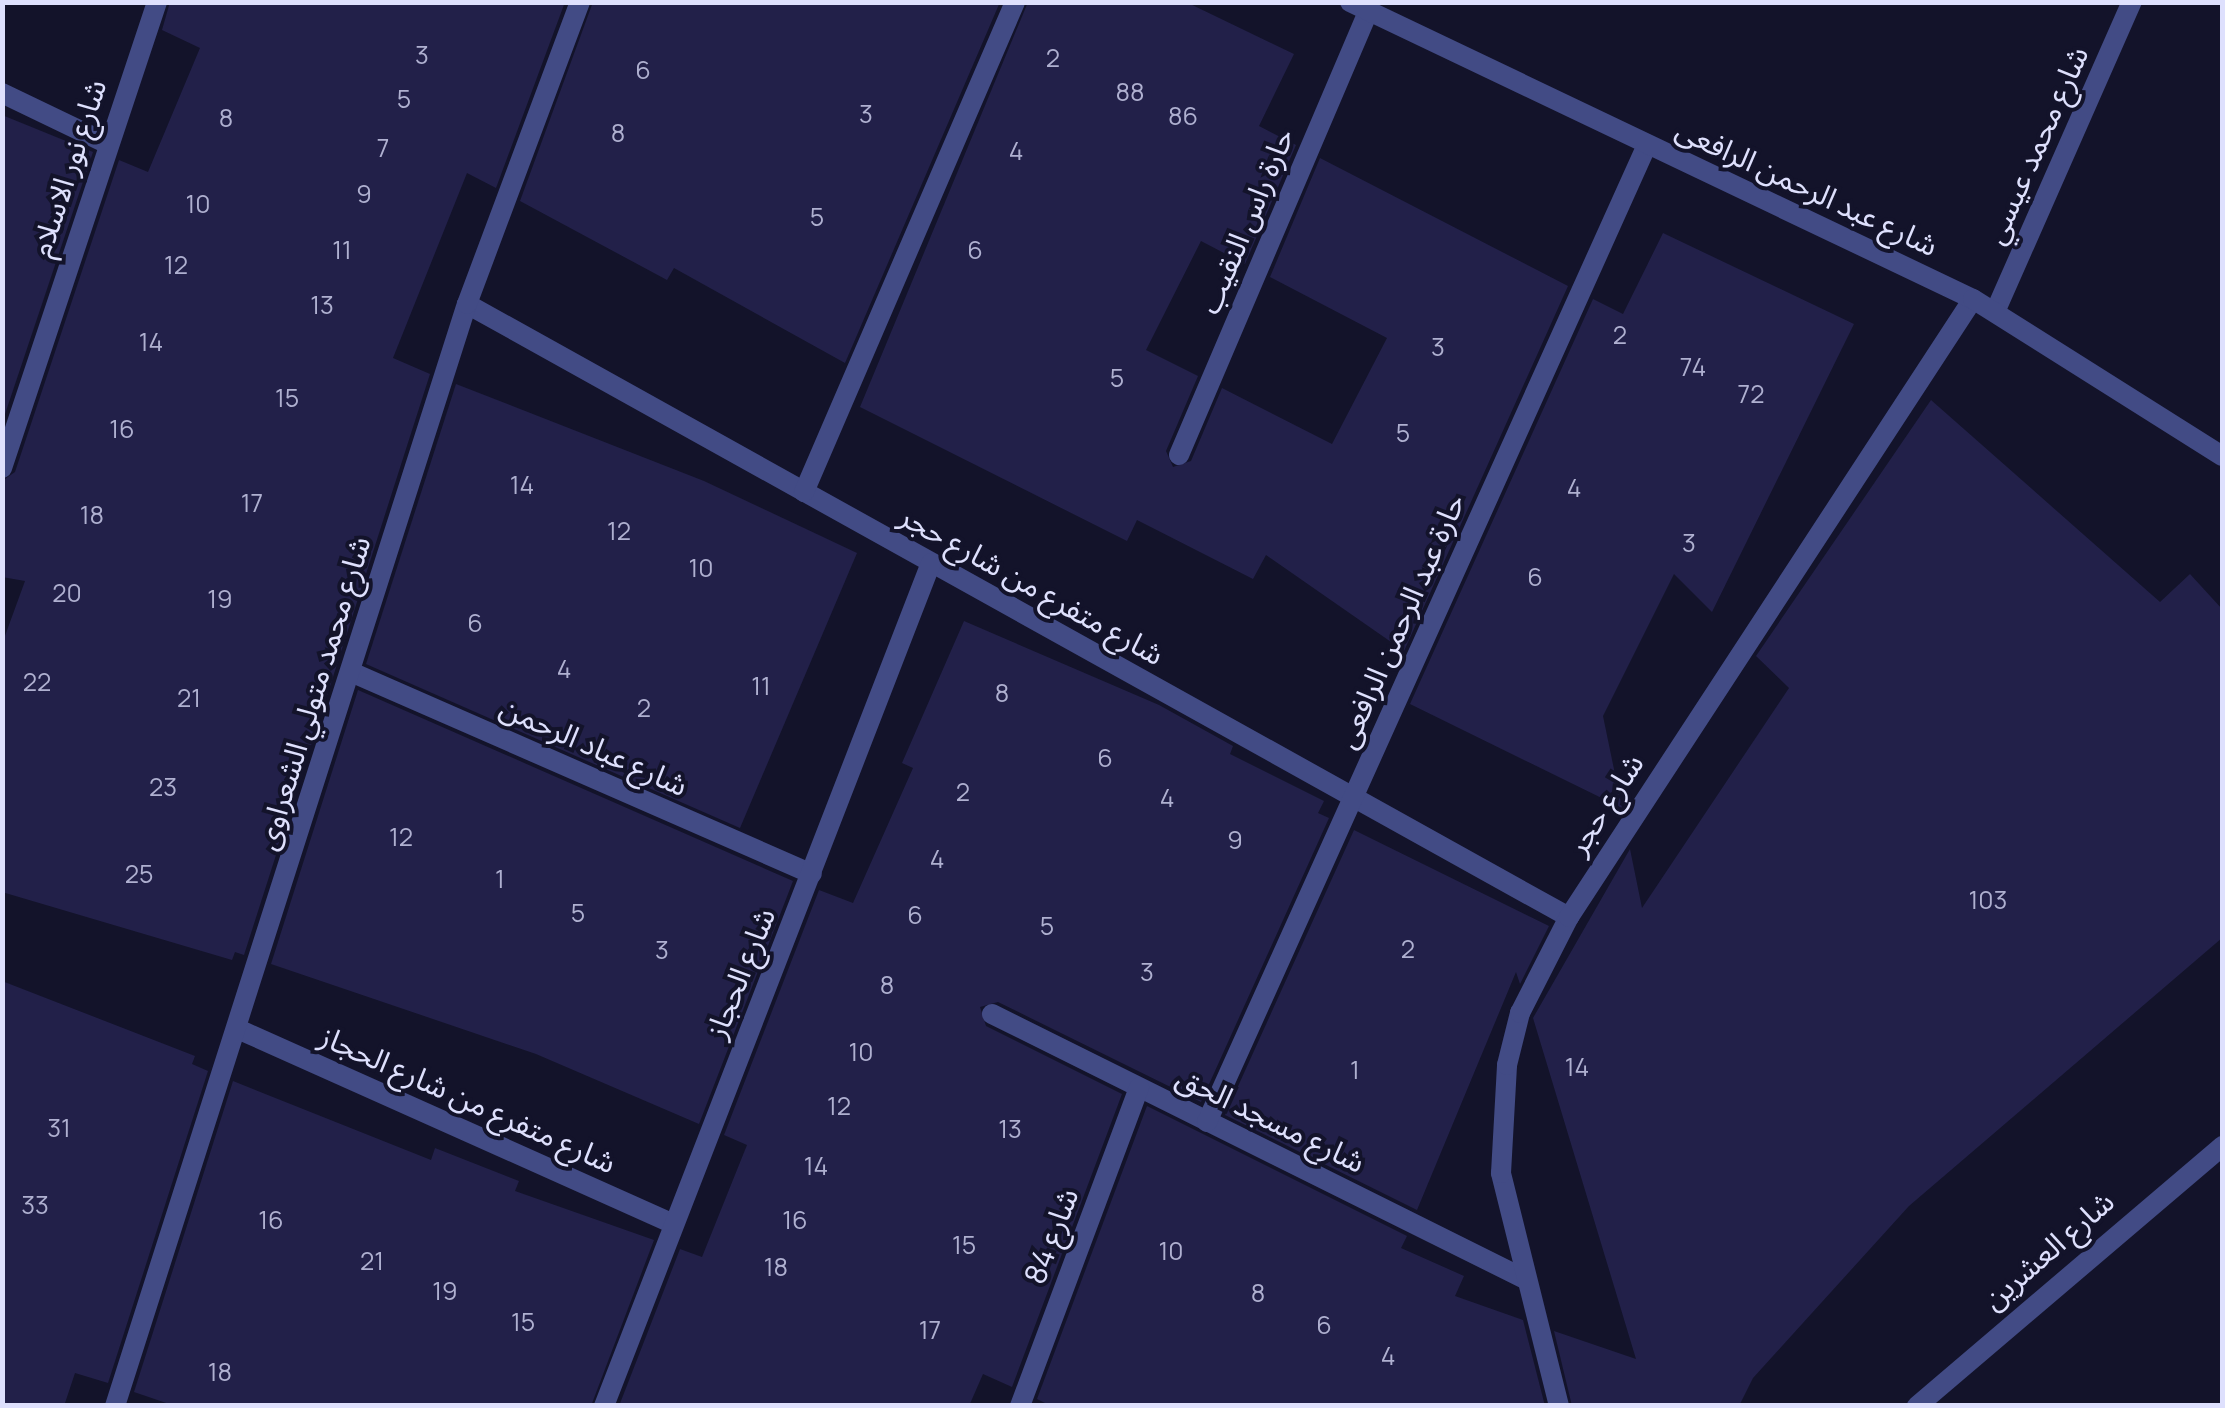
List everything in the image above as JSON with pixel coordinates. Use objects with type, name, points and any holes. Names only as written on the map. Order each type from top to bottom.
[{"type":"street","name":"شارع نور الاسلام","points":[[2,468],[106,144],[157,2]]},
{"type":"street","name":"شارع محمد متولي الشعراوى","points":[[114,1406],[240,1030],[468,304],[580,2]]},
{"type":"street","points":[[804,492],[1015,2]]},
{"type":"street","name":"شارع محمد عيسي","points":[[1995,312],[2132,2]]},
{"type":"street","name":"شارع عبد الرحمن الرافعى","points":[[1359,7],[1974,299],[2222,456]]},
{"type":"street","name":"حارة راس النقيب","points":[[1179,454],[1359,7]]},
{"type":"street","points":[[2,94],[106,144]]},
{"type":"street","name":"حارة عبد الرحمن الرافعى","points":[[1208,1122],[1647,144]]},
{"type":"street","name":"شارع حجر","points":[[1559,1406],[1523,1278],[1501,1173],[1507,1065],[1520,1013],[1569,917],[1974,299]]},
{"type":"street","name":"شارع متفرع من شارع حجر","points":[[468,304],[1569,917]]},
{"type":"street","name":"شارع الحجاز","points":[[604,1406],[931,562]]},
{"type":"street","name":"شارع عباد الرحمن","points":[[351,672],[812,874]]},
{"type":"street","name":"شارع مسجد الحق","points":[[992,1014],[1523,1278]]},
{"type":"street","name":"شارع متفرع من شارع الحجاز","points":[[240,1030],[673,1224]]},
{"type":"street","name":"شارع 84","points":[[1020,1406],[1139,1087]]},
{"type":"street","name":"شارع العشرين","points":[[1917,1406],[2222,1146]]},
{"type":"building","points":[[170,2],[565,2],[496,188],[467,173],[393,358],[430,374],[244,955],[235,952],[232,960],[2,892],[2,644],[25,581],[2,577],[2,481],[15,472],[119,160],[148,172],[200,48],[162,30]]},
{"type":"building","points":[[593,2],[1000,2],[845,363],[674,268],[667,280],[520,201]]},
{"type":"building","points":[[1028,2],[1186,2],[1294,54],[1259,126],[1296,145],[1245,264],[1201,241],[1146,350],[1198,376],[1166,451],[1173,467],[1191,461],[1222,388],[1332,444],[1387,338],[1270,277],[1320,158],[1568,286],[1404,651],[1266,555],[1253,579],[1137,520],[1127,541],[860,407]]},
{"type":"building","points":[[2,115],[93,152],[2,423]]},
{"type":"building","points":[[1663,233],[1854,324],[1712,612],[1674,574],[1603,716],[1622,808],[1410,704],[1593,299],[1623,314]]},
{"type":"building","points":[[456,384],[704,481],[857,553],[740,828],[366,664]]},
{"type":"building","points":[[1931,400],[2160,602],[2190,574],[2222,609],[2222,938],[1909,1206],[1753,1378],[1739,1406],[1572,1406],[1554,1331],[1636,1359],[1533,1018],[1630,849],[1642,908],[1789,688],[1756,656]]},
{"type":"building","points":[[964,621],[1159,705],[1233,746],[1230,754],[1324,801],[1318,813],[1329,818],[1201,1102],[998,1002],[980,1007],[986,1026],[1122,1094],[1012,1387],[983,1374],[969,1406],[619,1406],[680,1249],[702,1257],[747,1145],[724,1135],[819,890],[853,903],[913,768],[902,763]]},
{"type":"building","points":[[358,690],[793,881],[699,1124],[536,1054],[271,964]]},
{"type":"building","points":[[1354,830],[1549,926],[1520,984],[1516,972],[1417,1210],[1225,1115]]},
{"type":"building","points":[[2,981],[195,1056],[192,1064],[208,1071],[108,1383],[75,1373],[64,1406],[2,1406]]},
{"type":"building","points":[[233,1081],[431,1160],[435,1148],[519,1181],[515,1191],[654,1240],[591,1406],[175,1406],[134,1392]]},
{"type":"building","points":[[1147,1106],[1407,1236],[1401,1248],[1464,1276],[1455,1296],[1523,1320],[1545,1406],[1051,1406],[1037,1399]]}]
